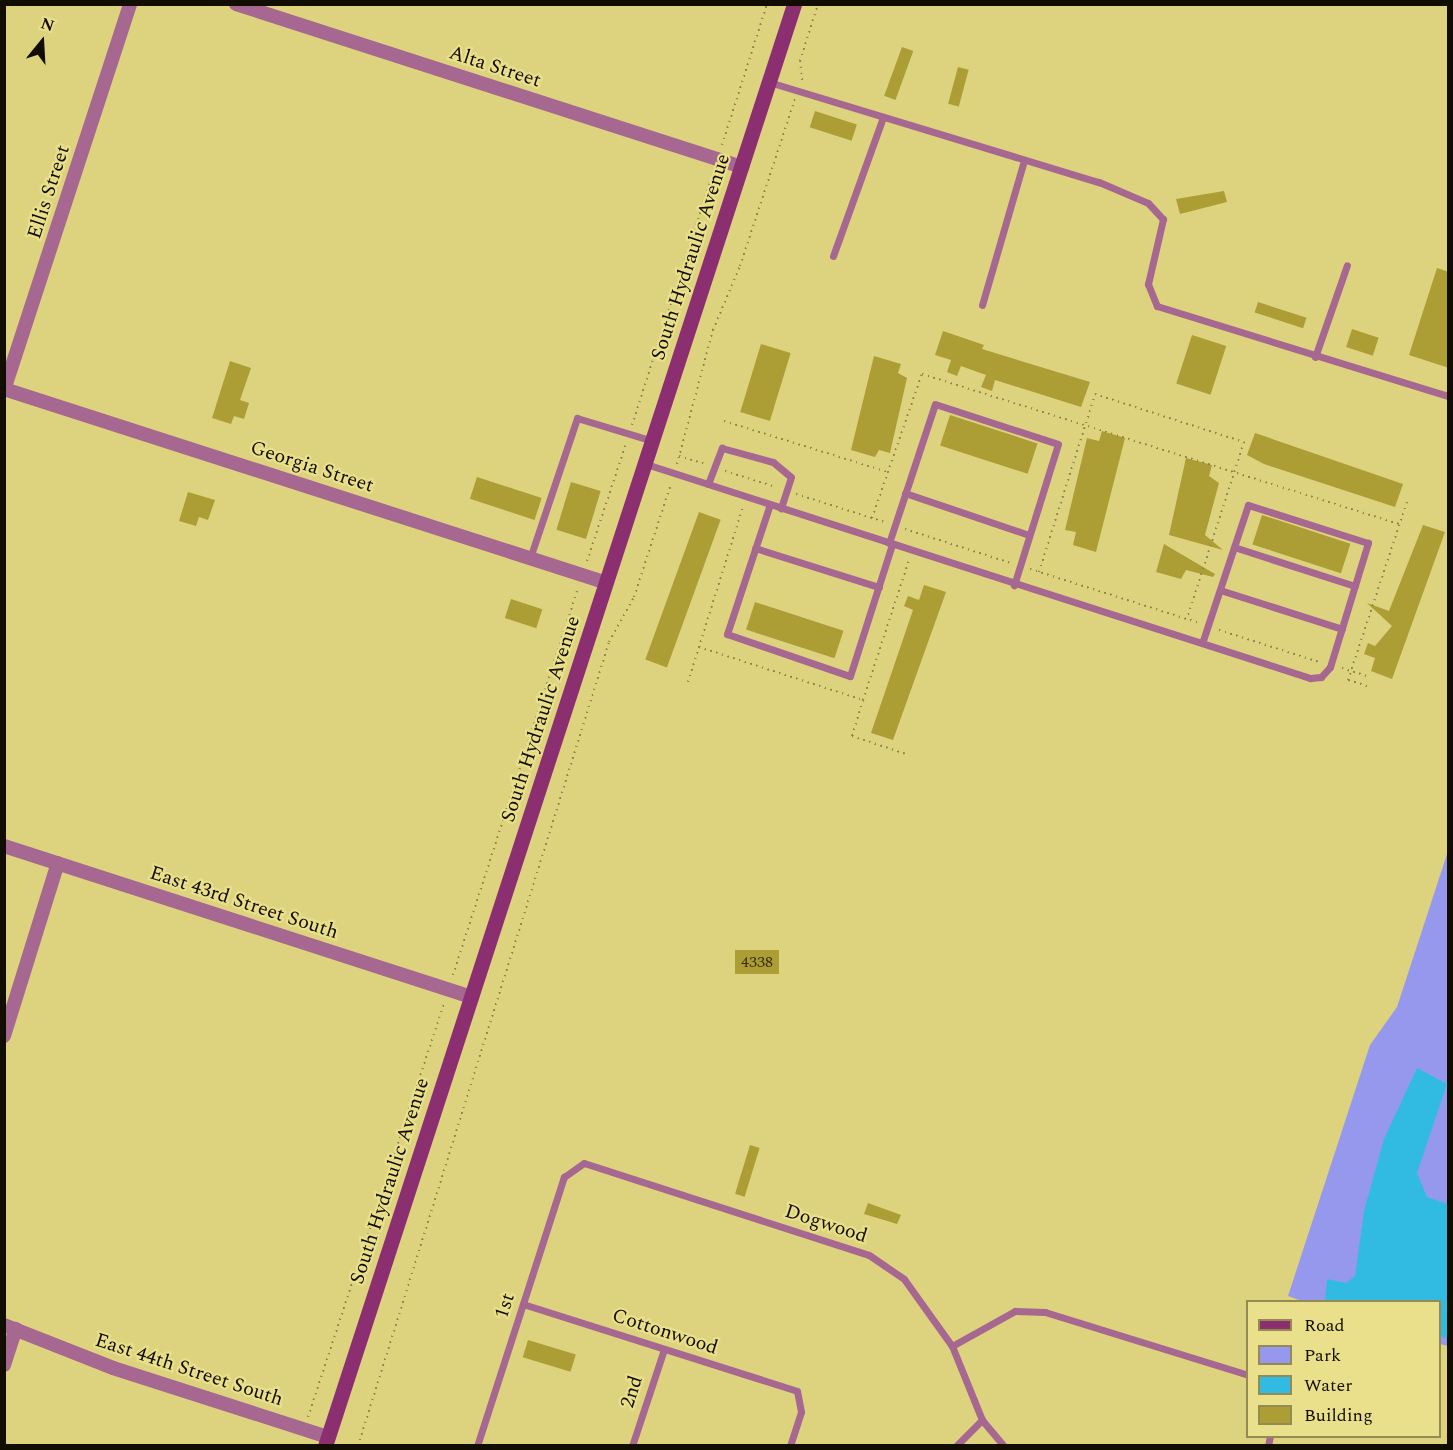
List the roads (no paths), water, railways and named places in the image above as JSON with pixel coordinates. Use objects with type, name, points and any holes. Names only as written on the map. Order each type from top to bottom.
[{"type":"street","name":"Ellis Street","points":[[5,389],[130,4]]},
{"type":"street","name":"Alta Street","points":[[236,4],[742,167]]},
{"type":"street","name":"South Hydraulic Avenue","points":[[327,1441],[794,4]]},
{"type":"street","name":"Georgia Street","points":[[5,389],[607,583]]},
{"type":"street","name":"East 43rd Street South","points":[[4,846],[472,997]]},
{"type":"street","points":[[4,1036],[58,863]]},
{"type":"street","points":[[4,1365],[10,1327]]},
{"type":"street","name":"East 44th Street South","points":[[10,1327],[113,1368],[305,1429],[327,1441]]},
{"type":"lane","points":[[769,82],[1119,190],[1148,203],[1163,219],[1148,284],[1156,306],[1315,357],[1449,396]]},
{"type":"lane","points":[[833,256],[883,117]]},
{"type":"lane","points":[[982,305],[1024,160]]},
{"type":"lane","points":[[1315,357],[1347,265]]},
{"type":"lane","points":[[770,504],[727,634],[850,676],[934,404],[1058,444],[1014,585]]},
{"type":"lane","points":[[530,558],[577,418],[653,441]]},
{"type":"lane","points":[[708,484],[722,448],[762,459],[788,470],[781,508]]},
{"type":"lane","points":[[646,464],[1014,585],[1202,643],[1321,677],[1342,629],[1368,543],[1248,505],[1202,643]]},
{"type":"lane","points":[[905,493],[1029,535]]},
{"type":"lane","points":[[1234,547],[1355,586]]},
{"type":"lane","points":[[755,548],[879,587]]},
{"type":"lane","points":[[1220,590],[1342,629]]},
{"type":"lane","name":"Dogwood","points":[[564,1177],[584,1163],[869,1255],[904,1280],[952,1346]]},
{"type":"lane","name":"1st","points":[[477,1446],[564,1177]]},
{"type":"lane","name":"Cottonwood","points":[[523,1304],[797,1391],[801,1412],[790,1446]]},
{"type":"lane","points":[[1004,1446],[982,1420],[952,1346],[1015,1311],[1045,1311],[1246,1374]]},
{"type":"lane","name":"2nd","points":[[632,1446],[664,1349]]},
{"type":"lane","points":[[956,1446],[982,1420]]},
{"type":"water","points":[[1417,1068],[1447,1084],[1417,1173],[1427,1197],[1448,1204],[1448,1339],[1441,1336],[1441,1300],[1325,1300],[1327,1279],[1346,1283],[1355,1276],[1364,1211],[1384,1139]]}]
